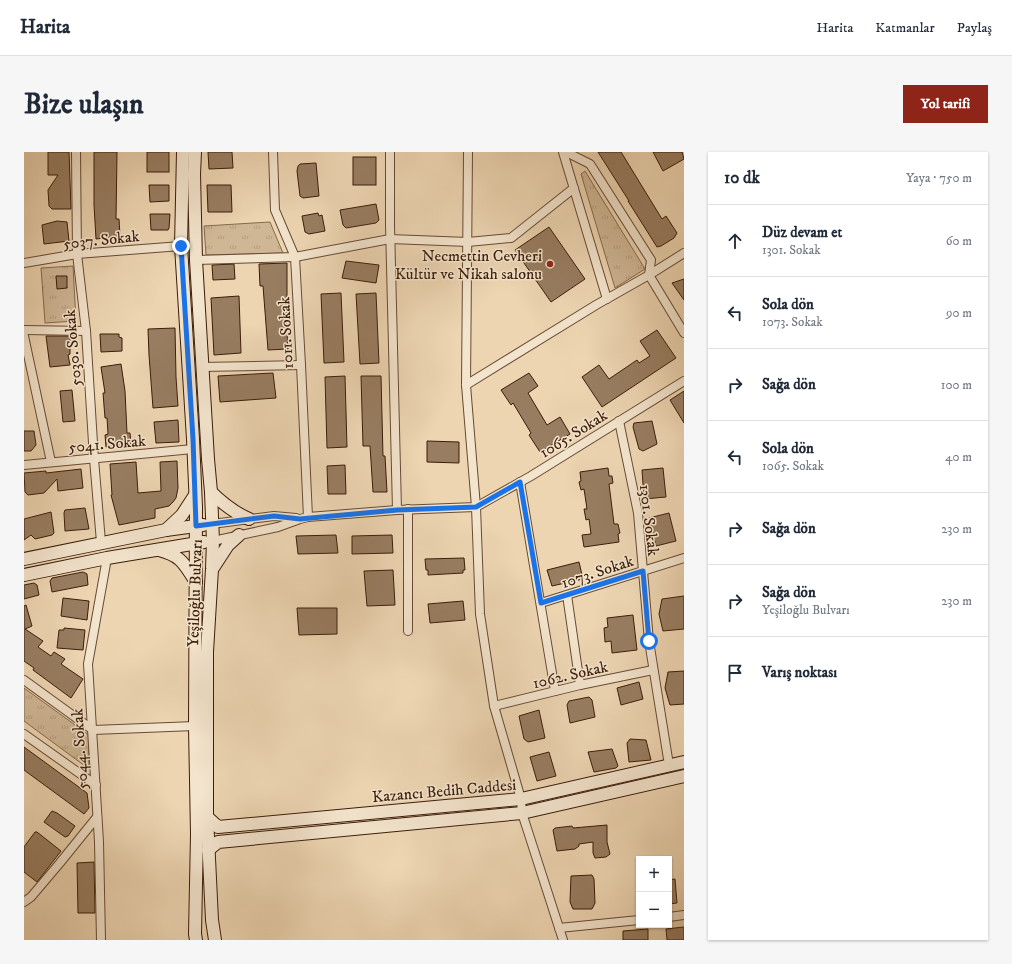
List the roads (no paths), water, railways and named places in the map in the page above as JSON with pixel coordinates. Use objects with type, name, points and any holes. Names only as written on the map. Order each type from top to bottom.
[{"type":"main road","name":"Yeşiloğlu Bulvarı","points":[[183,152],[181,246],[196,526],[196,940]]},
{"type":"main road","name":"Yeşiloğlu Bulvarı","points":[[195,152],[194,174],[196,260],[213,541],[207,652],[207,817],[212,920],[215,940]]},
{"type":"main road","points":[[211,492],[234,513],[249,519]]},
{"type":"main road","points":[[166,530],[182,515],[195,496]]},
{"type":"main road","points":[[24,559],[101,542],[166,530],[212,524]]},
{"type":"main road","points":[[212,569],[228,545],[239,535]]},
{"type":"main road","points":[[24,575],[107,558],[213,541]]},
{"type":"main road","points":[[158,550],[172,554],[183,561],[196,582]]},
{"type":"main road","name":"Kazancı Bedih Caddesi","points":[[207,817],[218,826],[521,800],[684,762]]},
{"type":"main road","name":"Kazancı Bedih Caddesi","points":[[208,850],[218,842],[522,813],[684,776]]},
{"type":"street","name":"5030. Sokak","points":[[76,152],[77,254],[86,331],[101,542]]},
{"type":"street","name":"1011. Sokak","points":[[272,152],[275,210],[295,257],[301,365],[304,518]]},
{"type":"street","points":[[390,152],[390,239],[397,510]]},
{"type":"street","points":[[468,152],[466,385],[476,507],[480,614],[494,706],[521,800],[522,813],[563,940]]},
{"type":"street","points":[[565,152],[574,188],[607,299]]},
{"type":"street","points":[[565,152],[590,164],[651,260],[649,276],[684,333]]},
{"type":"street","points":[[196,260],[295,257],[390,239],[468,242],[511,238],[574,188]]},
{"type":"street","name":"5037. Sokak","points":[[24,263],[77,254],[181,246]]},
{"type":"street","points":[[466,385],[607,299],[649,276],[684,253]]},
{"type":"street","points":[[24,330],[86,331]]},
{"type":"street","points":[[24,336],[51,462]]},
{"type":"street","points":[[202,367],[301,365]]},
{"type":"street","name":"1065. Sokak","points":[[476,507],[520,482],[684,380]]},
{"type":"street","name":"1301. Sokak","points":[[619,421],[638,513],[649,641],[669,766]]},
{"type":"street","name":"5041. Sokak","points":[[24,465],[193,449]]},
{"type":"street","points":[[520,482],[555,691]]},
{"type":"street","points":[[212,524],[274,516],[304,518],[408,509],[476,507]]},
{"type":"street","points":[[408,509],[408,631]]},
{"type":"street","points":[[213,541],[278,527],[304,518]]},
{"type":"street","name":"5044. Sokak","points":[[101,940],[96,785],[88,664],[107,558]]},
{"type":"street","name":"1073. Sokak","points":[[541,603],[684,558]]},
{"type":"street","points":[[566,595],[580,685]]},
{"type":"street","name":"1062. Sokak","points":[[494,706],[580,685],[653,670]]},
{"type":"street","points":[[24,680],[93,730],[195,726]]},
{"type":"street","points":[[24,734],[96,785]]},
{"type":"street","points":[[24,902],[31,897],[97,817]]},
{"type":"street","points":[[672,917],[684,915]]},
{"type":"street","points":[[559,928],[636,920]]},
{"type":"place","name":"Necmettin Cevheri Kültür ve Nikah salonu","points":[[550,264]]}]
